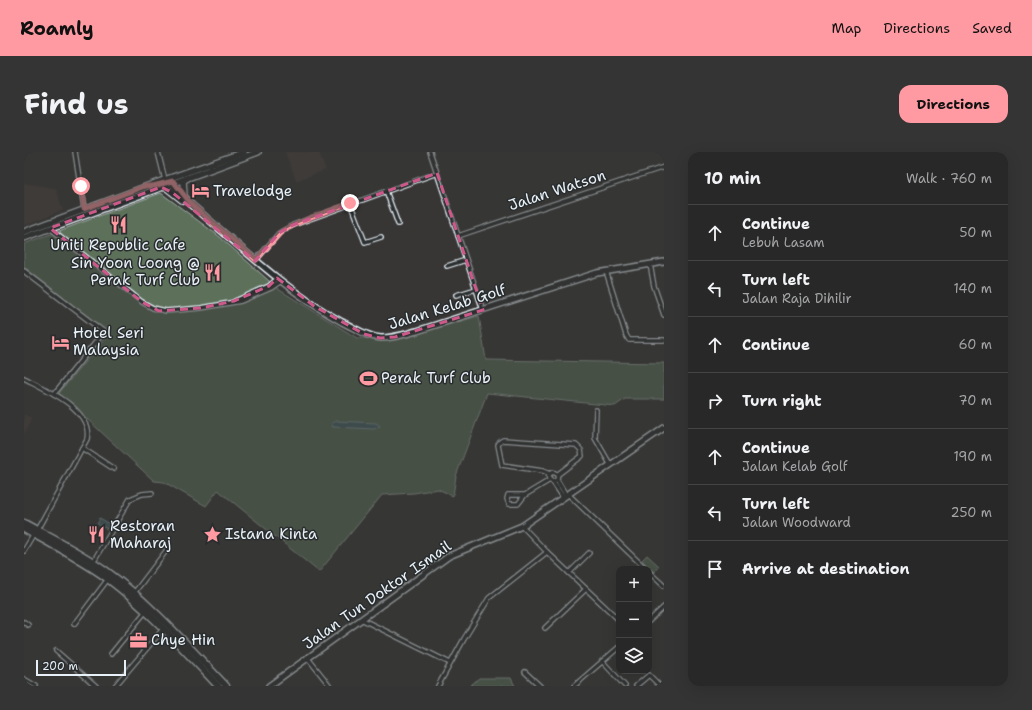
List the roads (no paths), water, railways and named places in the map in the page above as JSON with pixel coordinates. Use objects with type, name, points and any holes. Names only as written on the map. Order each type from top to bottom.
[{"type":"highway","points":[[24,523],[35,532],[108,579],[146,611],[218,686]]},
{"type":"highway","points":[[24,529],[35,532],[93,562],[134,593],[162,619],[226,686]]},
{"type":"main road","points":[[24,232],[145,186],[244,152]]},
{"type":"main road","points":[[24,237],[258,152]]},
{"type":"main road","points":[[145,186],[173,182],[191,170]]},
{"type":"main road","points":[[183,198],[183,181],[189,177]]},
{"type":"main road","points":[[161,187],[167,188],[183,198]]},
{"type":"street","points":[[75,152],[84,209]]},
{"type":"street","points":[[158,152],[165,180]]},
{"type":"street","points":[[430,152],[482,310]]},
{"type":"street","name":"Jalan Watson","points":[[458,236],[664,167]]},
{"type":"street","points":[[256,260],[282,231],[309,218],[437,173]]},
{"type":"street","points":[[173,182],[183,198]]},
{"type":"street","points":[[386,191],[398,224]]},
{"type":"street","name":"Jalan Kelab Golf","points":[[183,198],[279,280],[314,306],[364,334],[380,338],[395,337],[606,271],[664,262]]},
{"type":"street","name":"Jalan Kelab Golf","points":[[183,198],[256,260]]},
{"type":"street","points":[[350,203],[365,242],[381,237]]},
{"type":"street","points":[[50,228],[79,253],[153,308],[166,311],[201,308],[241,300],[272,288],[279,280]]},
{"type":"street","points":[[447,266],[466,260]]},
{"type":"street","points":[[650,264],[654,286],[664,315]]},
{"type":"street","points":[[24,271],[104,332],[54,394]]},
{"type":"street","points":[[606,271],[626,335],[629,340],[664,340]]},
{"type":"street","points":[[456,296],[476,289]]},
{"type":"street","points":[[24,378],[69,404],[87,424],[88,431],[82,448],[24,551]]},
{"type":"street","points":[[596,410],[595,438],[610,464]]},
{"type":"street","name":"Jalan Tun Doktor Ismail","points":[[268,686],[307,657],[363,620],[449,556],[522,526],[664,428]]},
{"type":"street","points":[[525,495],[512,494],[508,495],[507,499],[509,504],[518,504],[525,495],[553,481],[557,475],[580,459],[582,456],[581,450],[576,445],[503,440],[498,445],[502,465],[543,471],[557,475]]},
{"type":"street","points":[[82,448],[114,469]]},
{"type":"street","points":[[550,474],[553,481],[566,495],[643,566]]},
{"type":"street","points":[[93,562],[130,499],[142,494],[152,493]]},
{"type":"street","points":[[522,526],[546,552],[616,617]]},
{"type":"street","points":[[134,593],[166,551],[167,547]]},
{"type":"street","points":[[438,686],[489,598],[546,552]]},
{"type":"street","points":[[569,573],[589,553]]},
{"type":"street","points":[[652,575],[664,586]]},
{"type":"street","points":[[74,624],[108,579]]},
{"type":"street","points":[[545,628],[586,589]]},
{"type":"street","points":[[652,618],[664,607]]},
{"type":"street","points":[[111,654],[146,611]]},
{"type":"street","points":[[363,620],[450,663]]},
{"type":"street","points":[[115,686],[163,629]]},
{"type":"street","points":[[574,686],[616,649]]},
{"type":"street","points":[[56,650],[96,686]]},
{"type":"street","points":[[307,657],[330,686]]},
{"type":"street","points":[[602,661],[625,686]]},
{"type":"street","points":[[526,672],[540,686]]},
{"type":"street","points":[[636,686],[649,675],[660,686]]},
{"type":"street","points":[[24,679],[36,686]]},
{"type":"water","points":[[336,421],[376,423],[380,426],[374,429],[333,427],[332,423]]},
{"type":"water","points":[[100,518],[110,524],[107,529],[97,523]]},
{"type":"place","name":"Travelodge","points":[[200,191]]},
{"type":"place","name":"Uniti Republic Cafe","points":[[118,224]]},
{"type":"place","name":"Sin Yoon Loong @ Perak Turf Club","points":[[213,272]]},
{"type":"place","name":"Hotel Seri Malaysia","points":[[60,342]]},
{"type":"place","name":"Perak Turf Club","points":[[368,378]]},
{"type":"place","name":"Istana Kinta","points":[[212,534]]},
{"type":"place","name":"Restoran Maharaj","points":[[97,535]]},
{"type":"place","name":"Chye Hin","points":[[138,640]]}]
